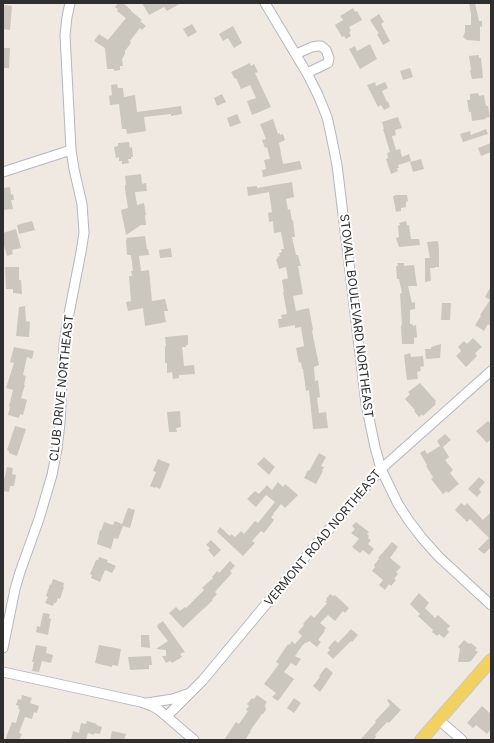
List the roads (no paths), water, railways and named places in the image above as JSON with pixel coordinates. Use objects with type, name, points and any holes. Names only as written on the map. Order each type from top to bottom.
[{"type":"main road","points":[[421,740],[491,660]]},
{"type":"street","name":"CLUB DRIVE NORTHEAST","points":[[3,648],[15,589],[46,500],[52,475],[60,423],[64,344],[82,252],[84,233],[82,204],[71,150],[65,35],[66,17],[70,3]]},
{"type":"street","name":"STOVALL BOULEVARD NORTHEAST","points":[[266,3],[307,73],[327,117],[336,159],[366,404],[381,469],[398,504],[422,538],[438,556],[491,604]]},
{"type":"street","points":[[296,54],[318,46],[321,46],[326,50],[329,58],[328,63],[307,73]]},
{"type":"street","points":[[3,172],[71,150]]},
{"type":"street","name":"VERMONT ROAD NORTHEAST","points":[[166,716],[203,680],[381,469],[491,371]]},
{"type":"street","points":[[3,672],[147,704],[159,710],[194,740]]},
{"type":"street","points":[[147,704],[148,702],[160,702],[190,693]]},
{"type":"street","points":[[439,720],[462,740]]}]
